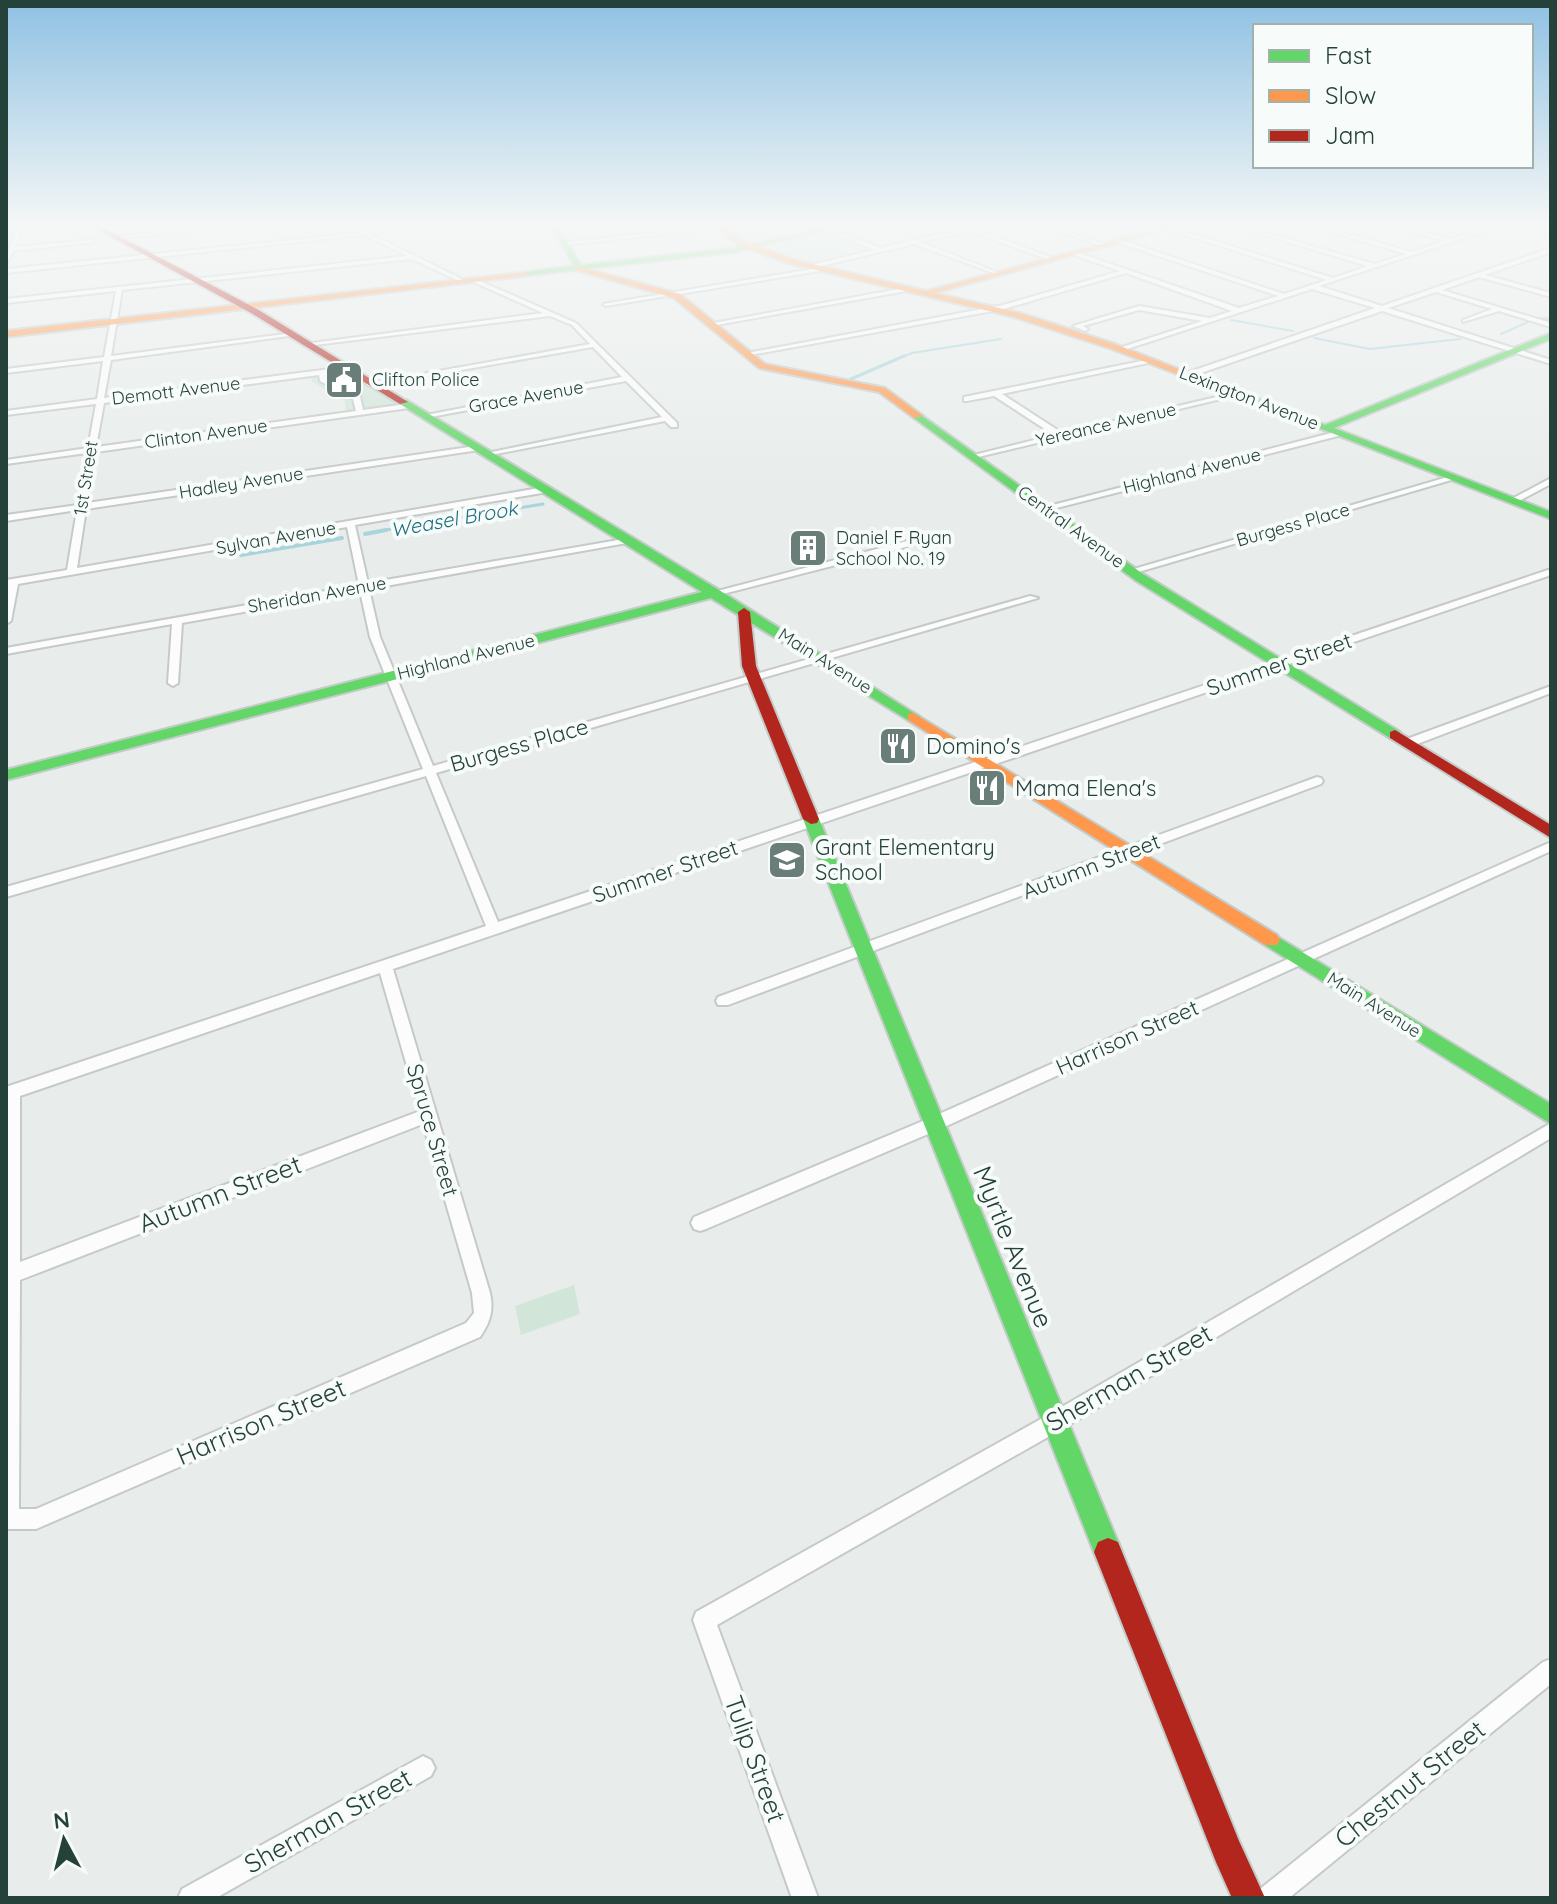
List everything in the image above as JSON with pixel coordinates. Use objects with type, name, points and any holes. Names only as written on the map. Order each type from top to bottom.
[{"type":"main road","points":[[6,334],[203,312]]},
{"type":"main road","name":"Main Avenue","points":[[254,312],[715,593],[1551,1115]]},
{"type":"main road","name":"Central Avenue","points":[[697,312],[762,366],[882,390],[1132,571],[1551,832]]},
{"type":"main road","name":"Lexington Avenue","points":[[1005,312],[1079,331],[1551,516]]},
{"type":"main road","name":"Highland Avenue","points":[[1332,431],[1551,336]]},
{"type":"main road","name":"Highland Avenue","points":[[6,775],[715,593]]},
{"type":"main road","name":"Myrtle Avenue","points":[[744,612],[747,650],[754,679],[936,1123],[1227,1851],[1249,1898]]},
{"type":"street","name":"1st Street","points":[[71,573],[115,312]]},
{"type":"street","points":[[548,312],[574,324],[628,378]]},
{"type":"street","points":[[711,324],[787,312]]},
{"type":"street","points":[[745,354],[978,312]]},
{"type":"street","points":[[1079,331],[1076,326],[1126,312]]},
{"type":"street","points":[[1162,312],[1212,320]]},
{"type":"street","points":[[1121,349],[1237,312]]},
{"type":"street","points":[[1189,375],[1372,312]]},
{"type":"street","points":[[1395,312],[1551,362]]},
{"type":"street","points":[[1465,321],[1492,312]]},
{"type":"street","points":[[1509,312],[1551,325]]},
{"type":"street","points":[[6,371],[106,358],[552,314]]},
{"type":"street","points":[[370,384],[595,345]]},
{"type":"street","points":[[967,399],[1151,361]]},
{"type":"street","name":"Demott Avenue","points":[[6,413],[346,369]]},
{"type":"street","points":[[322,372],[323,379],[357,398],[360,413]]},
{"type":"street","name":"Grace Avenue","points":[[425,416],[628,378]]},
{"type":"street","name":"Hadley Avenue","points":[[6,518],[670,422],[628,378]]},
{"type":"street","points":[[995,393],[1061,436]]},
{"type":"street","name":"Yereance Avenue","points":[[974,456],[1238,394]]},
{"type":"street","name":"Clinton Avenue","points":[[6,462],[406,406]]},
{"type":"street","name":"Highland Avenue","points":[[1045,508],[1332,431]]},
{"type":"street","name":"Burgess Place","points":[[1132,571],[1454,478]]},
{"type":"street","points":[[1512,501],[1551,481]]},
{"type":"street","name":"Sylvan Avenue","points":[[10,583],[545,490]]},
{"type":"street","points":[[351,526],[375,637],[494,929]]},
{"type":"street","name":"Highland Avenue","points":[[715,593],[926,539]]},
{"type":"street","name":"Sheridan Avenue","points":[[6,651],[627,540]]},
{"type":"street","name":"Summer Street","points":[[9,1093],[1551,572]]},
{"type":"street","points":[[6,621],[10,583]]},
{"type":"street","name":"Burgess Place","points":[[6,892],[1033,598]]},
{"type":"street","points":[[173,683],[177,620]]},
{"type":"street","points":[[1408,743],[1551,689]]},
{"type":"street","name":"Autumn Street","points":[[723,1001],[865,951],[1317,781]]},
{"type":"street","name":"Harrison Street","points":[[700,1223],[936,1123],[1551,846]]},
{"type":"street","name":"Spruce Street","points":[[385,966],[481,1293]]},
{"type":"street","points":[[8,1519],[12,1274],[9,1093]]},
{"type":"street","name":"Autumn Street","points":[[12,1274],[428,1115]]},
{"type":"street","name":"Sherman Street","points":[[704,1620],[1055,1422],[1551,1130]]},
{"type":"street","name":"Harrison Street","points":[[8,1519],[36,1519],[473,1330],[482,1319],[484,1307],[481,1293]]},
{"type":"street","name":"Tulip Street","points":[[704,1620],[805,1898]]},
{"type":"street","name":"Chestnut Street","points":[[1269,1898],[1551,1670]]},
{"type":"street","name":"Sherman Street","points":[[191,1898],[423,1768]]},
{"type":"green space","points":[[346,369],[406,406],[346,414],[345,401],[312,382],[311,373]]},
{"type":"green space","points":[[574,1285],[580,1314],[521,1335],[515,1306]]},
{"type":"waterway","name":"Weasel Brook","points":[[1537,318],[1551,319]]},
{"type":"waterway","name":"Weasel Brook","points":[[1231,320],[1293,331]]},
{"type":"waterway","name":"Weasel Brook","points":[[1501,334],[1530,321]]},
{"type":"waterway","name":"Weasel Brook","points":[[1314,338],[1370,349],[1460,339]]},
{"type":"waterway","name":"Weasel Brook","points":[[902,357],[1001,339]]},
{"type":"waterway","name":"Weasel Brook","points":[[851,379],[902,357]]},
{"type":"waterway","name":"Weasel Brook","points":[[386,530],[543,504]]},
{"type":"waterway","name":"Weasel Brook","points":[[365,534],[386,530]]},
{"type":"waterway","name":"Weasel Brook","points":[[374,532],[386,530]]},
{"type":"waterway","name":"Weasel Brook","points":[[241,555],[342,538]]},
{"type":"traffic: fast","points":[[1326,428],[1551,336]]},
{"type":"traffic: fast","points":[[1232,392],[1551,516]]},
{"type":"traffic: fast","points":[[403,402],[913,717]]},
{"type":"traffic: fast","points":[[918,416],[1139,577],[1395,735]]},
{"type":"traffic: fast","points":[[6,775],[715,593]]},
{"type":"traffic: fast","points":[[811,819],[1108,1552]]},
{"type":"traffic: fast","points":[[1271,940],[1551,1115]]},
{"type":"traffic: slow","points":[[6,334],[198,312]]},
{"type":"traffic: slow","points":[[696,312],[762,366],[882,390],[918,416]]},
{"type":"traffic: slow","points":[[1004,312],[1112,346],[1232,392]]},
{"type":"traffic: slow","points":[[913,717],[1271,940]]},
{"type":"traffic: jam","points":[[255,312],[403,402]]},
{"type":"traffic: jam","points":[[744,612],[749,666],[811,819]]},
{"type":"traffic: jam","points":[[1395,735],[1551,832]]},
{"type":"traffic: jam","points":[[1108,1552],[1227,1851],[1249,1898]]},
{"type":"place","name":"Clifton Police","points":[[344,380]]},
{"type":"place","name":"Daniel F Ryan School No. 19","points":[[808,548]]},
{"type":"place","name":"Domino's","points":[[898,746]]},
{"type":"place","name":"Mama Elena's","points":[[987,788]]},
{"type":"place","name":"Grant Elementary School","points":[[787,860]]}]
